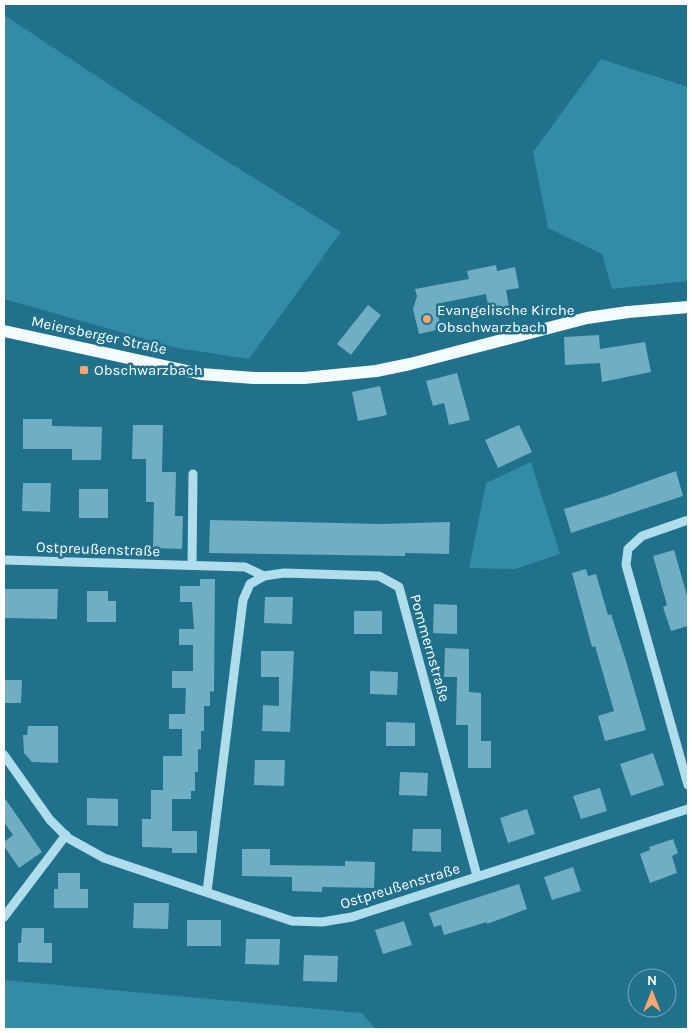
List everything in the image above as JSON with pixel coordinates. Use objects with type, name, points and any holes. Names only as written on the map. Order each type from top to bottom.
[{"type":"main road","name":"Meiersberger Straße","points":[[4,331],[201,374],[254,378],[304,378],[367,372],[410,364],[587,318],[688,306]]},
{"type":"street","points":[[192,565],[193,474]]},
{"type":"street","points":[[688,520],[642,536],[628,549],[626,565],[688,785]]},
{"type":"street","name":"Ostpreußenstraße","points":[[4,560],[245,567],[264,576]]},
{"type":"street","name":"Pommernstraße","points":[[264,576],[284,573],[379,576],[399,587],[477,876]]},
{"type":"street","points":[[207,892],[243,600],[250,584],[264,576]]},
{"type":"street","name":"Ostpreußenstraße","points":[[4,755],[50,820],[66,835],[104,858],[292,921],[322,922],[352,917],[688,809]]},
{"type":"street","points":[[4,916],[66,835]]},
{"type":"shaded area","points":[[4,15],[201,145],[341,232],[249,359],[177,348],[4,299]]},
{"type":"shaded area","points":[[601,59],[688,87],[688,281],[612,289],[602,254],[548,228],[533,152]]},
{"type":"shaded area","points":[[531,462],[560,554],[515,569],[469,568],[486,483]]},
{"type":"shaded area","points":[[4,980],[362,1013],[375,1029],[4,1029]]},
{"type":"building","points":[[496,265],[497,271],[515,267],[519,288],[506,290],[510,313],[490,317],[486,294],[436,304],[441,329],[419,334],[413,309],[417,296],[415,289],[469,279],[467,271]]},
{"type":"building","points":[[368,305],[381,315],[351,355],[337,344]]},
{"type":"building","points":[[599,335],[600,349],[645,342],[651,372],[602,382],[600,363],[565,365],[564,337]]},
{"type":"building","points":[[457,373],[470,420],[449,425],[444,403],[433,406],[426,381]]},
{"type":"building","points":[[380,386],[387,415],[358,421],[352,392]]},
{"type":"building","points":[[23,419],[52,419],[52,426],[102,427],[101,460],[72,460],[72,449],[23,449]]},
{"type":"building","points":[[133,425],[163,425],[162,472],[176,472],[175,516],[183,516],[182,549],[153,548],[154,502],[146,502],[146,459],[132,459]]},
{"type":"building","points":[[519,425],[532,452],[498,468],[485,440]]},
{"type":"building","points":[[676,471],[683,496],[571,533],[564,509]]},
{"type":"building","points":[[23,483],[51,483],[50,512],[22,511]]},
{"type":"building","points":[[79,489],[108,489],[108,518],[79,518]]},
{"type":"building","points":[[210,520],[380,524],[450,522],[449,554],[405,553],[405,556],[209,553]]},
{"type":"building","points":[[674,550],[688,599],[688,626],[671,631],[663,607],[667,605],[653,556]]},
{"type":"building","points":[[586,569],[588,576],[596,574],[608,615],[611,614],[646,730],[605,741],[598,716],[614,711],[595,646],[592,647],[572,573]]},
{"type":"building","points":[[200,579],[215,579],[214,692],[210,691],[210,706],[204,706],[204,731],[201,731],[201,749],[198,749],[198,772],[195,772],[195,791],[191,791],[191,799],[172,799],[172,831],[197,831],[197,853],[172,853],[172,848],[142,847],[142,819],[151,819],[151,790],[163,790],[163,756],[182,756],[182,729],[169,729],[169,714],[185,714],[186,688],[172,688],[172,671],[193,671],[193,645],[179,645],[179,629],[194,629],[192,602],[180,602],[180,586],[200,586]]},
{"type":"building","points":[[4,589],[58,589],[57,619],[4,618]]},
{"type":"building","points":[[87,591],[108,591],[108,601],[116,601],[116,622],[87,622]]},
{"type":"building","points":[[265,597],[293,597],[292,624],[264,623]]},
{"type":"building","points":[[434,604],[457,605],[457,634],[433,633]]},
{"type":"building","points":[[354,611],[382,611],[382,634],[354,634]]},
{"type":"building","points":[[445,648],[469,649],[469,692],[481,693],[481,741],[491,741],[491,768],[468,768],[468,725],[456,725],[457,677],[444,677]]},
{"type":"building","points":[[261,651],[294,651],[290,732],[262,731],[263,705],[279,706],[279,677],[261,677]]},
{"type":"building","points":[[370,671],[398,672],[397,695],[370,694]]},
{"type":"building","points":[[4,680],[22,680],[21,703],[4,703]]},
{"type":"building","points":[[386,722],[415,723],[415,746],[386,746]]},
{"type":"building","points":[[28,726],[58,726],[58,763],[32,762],[24,753],[23,735],[27,735]]},
{"type":"building","points":[[653,753],[664,785],[631,796],[620,764]]},
{"type":"building","points":[[255,760],[285,760],[284,786],[254,785]]},
{"type":"building","points":[[400,772],[428,773],[427,796],[399,795]]},
{"type":"building","points":[[600,788],[607,811],[581,819],[573,796]]},
{"type":"building","points":[[4,797],[42,852],[19,868],[4,846],[4,842],[13,835],[4,822]]},
{"type":"building","points":[[87,798],[118,799],[118,826],[87,825]]},
{"type":"building","points":[[527,809],[535,834],[508,843],[500,818]]},
{"type":"building","points":[[413,829],[441,829],[441,852],[412,851]]},
{"type":"building","points":[[673,839],[678,853],[672,856],[677,873],[650,883],[640,854],[650,850],[649,847]]},
{"type":"building","points":[[242,849],[270,849],[270,865],[345,866],[345,861],[375,862],[374,888],[322,887],[322,892],[292,891],[292,877],[242,876]]},
{"type":"building","points":[[573,867],[581,891],[552,900],[544,877]]},
{"type":"building","points":[[58,873],[80,873],[80,889],[88,889],[88,908],[54,908],[54,889],[58,889]]},
{"type":"building","points":[[519,884],[527,909],[487,924],[487,922],[444,935],[441,925],[434,927],[429,913]]},
{"type":"building","points":[[134,903],[169,903],[168,929],[133,928]]},
{"type":"building","points":[[187,920],[221,920],[221,946],[187,946]]},
{"type":"building","points":[[404,921],[412,945],[383,954],[375,930]]},
{"type":"building","points":[[22,928],[44,928],[44,943],[52,943],[52,963],[18,962],[18,943],[21,943]]},
{"type":"building","points":[[246,939],[280,939],[279,965],[245,964]]},
{"type":"building","points":[[304,955],[338,956],[337,982],[303,981]]},
{"type":"place","name":"Evangelische Kirche Obschwarzbach","points":[[427,319]]},
{"type":"place","name":"Obschwarzbach","points":[[84,370]]}]
